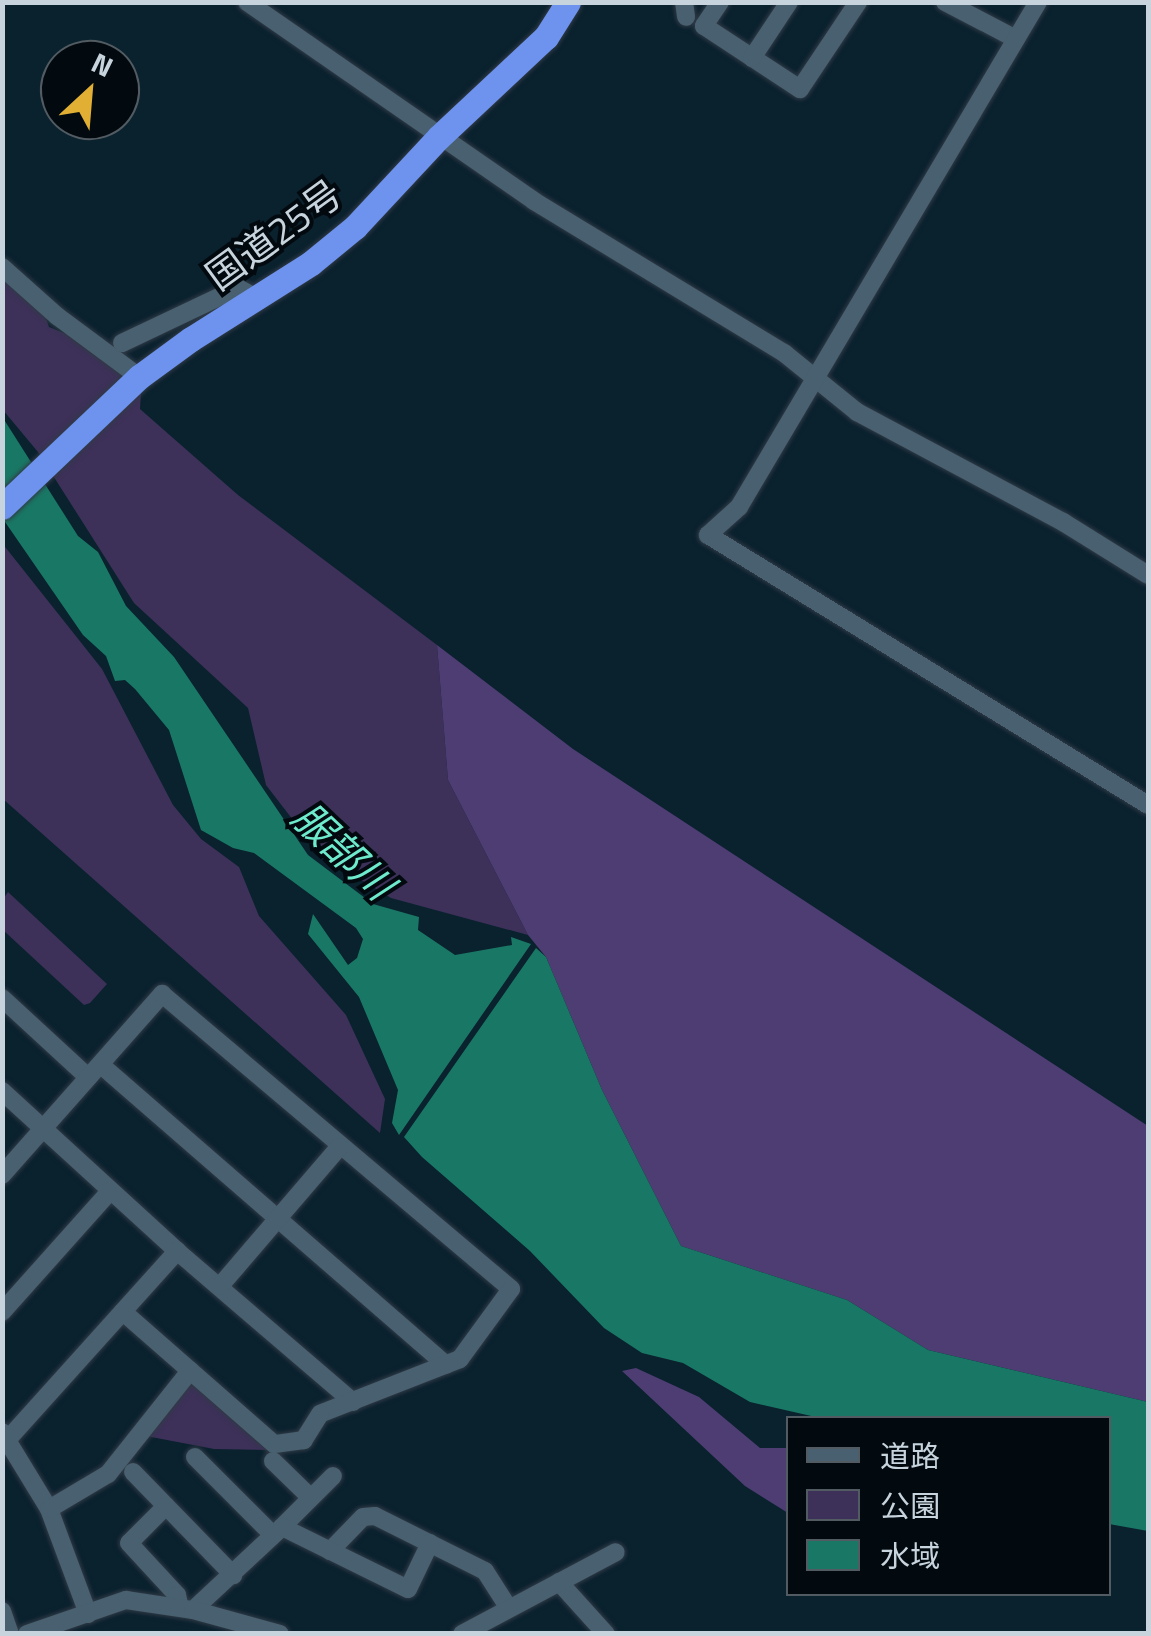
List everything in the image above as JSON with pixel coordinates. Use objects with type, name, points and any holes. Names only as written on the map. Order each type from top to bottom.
[{"type":"highway","name":"国道25号","points":[[2,506],[140,378],[355,228],[440,137],[535,49],[568,2]]},
{"type":"street","points":[[247,2],[534,201],[784,354],[856,412],[1063,522],[1148,575]]},
{"type":"street","points":[[720,2],[704,26],[800,89],[858,2]]},
{"type":"street","points":[[752,58],[789,2]]},
{"type":"street","points":[[945,2],[1016,39]]},
{"type":"street","points":[[1038,2],[740,507],[708,535],[1148,805]]},
{"type":"street","points":[[2,267],[57,316],[140,378]]},
{"type":"street","points":[[122,343],[238,288],[257,298]]},
{"type":"street","points":[[2,1175],[162,994],[512,1290],[460,1359],[320,1414],[304,1440],[274,1444],[123,1312]]},
{"type":"street","points":[[2,998],[280,1220],[446,1366]]},
{"type":"street","points":[[2,1090],[110,1191],[352,1402]]},
{"type":"street","points":[[220,1286],[339,1147]]},
{"type":"street","points":[[2,1312],[110,1191]]},
{"type":"street","points":[[88,1614],[49,1508],[5,1436],[177,1250]]},
{"type":"street","points":[[49,1508],[108,1474],[190,1371]]},
{"type":"street","points":[[194,1457],[277,1531],[408,1589],[430,1543]]},
{"type":"street","points":[[272,1461],[310,1497]]},
{"type":"street","points":[[132,1472],[233,1574]]},
{"type":"street","points":[[187,1609],[233,1574],[333,1476]]},
{"type":"street","points":[[166,1506],[129,1542],[187,1609]]},
{"type":"street","points":[[330,1552],[364,1517],[375,1516],[484,1571],[508,1607]]},
{"type":"street","points":[[462,1634],[616,1552]]},
{"type":"street","points":[[559,1582],[606,1634]]},
{"type":"street","points":[[26,1634],[126,1600],[187,1609],[280,1634]]},
{"type":"street","points":[[2,1611],[10,1634]]},
{"type":"green space","points":[[2,277],[45,315],[49,327],[69,335],[123,375],[141,393],[140,409],[238,495],[437,645],[448,780],[528,935],[391,898],[320,855],[266,785],[248,708],[134,603],[38,452],[3,410]]},
{"type":"green space","points":[[2,543],[102,669],[173,805],[201,839],[239,867],[259,916],[346,1015],[385,1099],[380,1133],[3,799]]},
{"type":"green space","points":[[8,892],[107,984],[90,1003],[84,1005],[3,930],[3,899]]},
{"type":"green space","points":[[194,1382],[271,1450],[214,1449],[146,1436],[187,1383]]},
{"type":"shaded area","points":[[437,645],[573,749],[1148,1126],[1148,1402],[928,1350],[847,1300],[681,1246],[602,1090],[546,957],[528,935],[448,780]]},
{"type":"shaded area","points":[[636,1368],[699,1397],[760,1448],[786,1448],[786,1512],[745,1486],[622,1371]]},
{"type":"water","points":[[3,418],[78,536],[98,552],[126,606],[174,657],[308,855],[373,904],[419,917],[418,930],[455,955],[512,945],[511,937],[531,944],[399,1135],[392,1123],[398,1090],[359,997],[308,934],[313,914],[348,965],[357,958],[363,939],[356,928],[254,853],[233,848],[201,830],[169,730],[135,689],[125,680],[115,681],[106,656],[83,635],[3,519]]},
{"type":"water","points":[[536,948],[546,957],[602,1090],[681,1246],[847,1300],[928,1350],[1148,1402],[1148,1531],[1111,1524],[1111,1416],[811,1416],[750,1402],[683,1363],[642,1353],[604,1328],[530,1251],[404,1137]]},
{"type":"water label","name":"服部川","points":[[343,851]]}]
